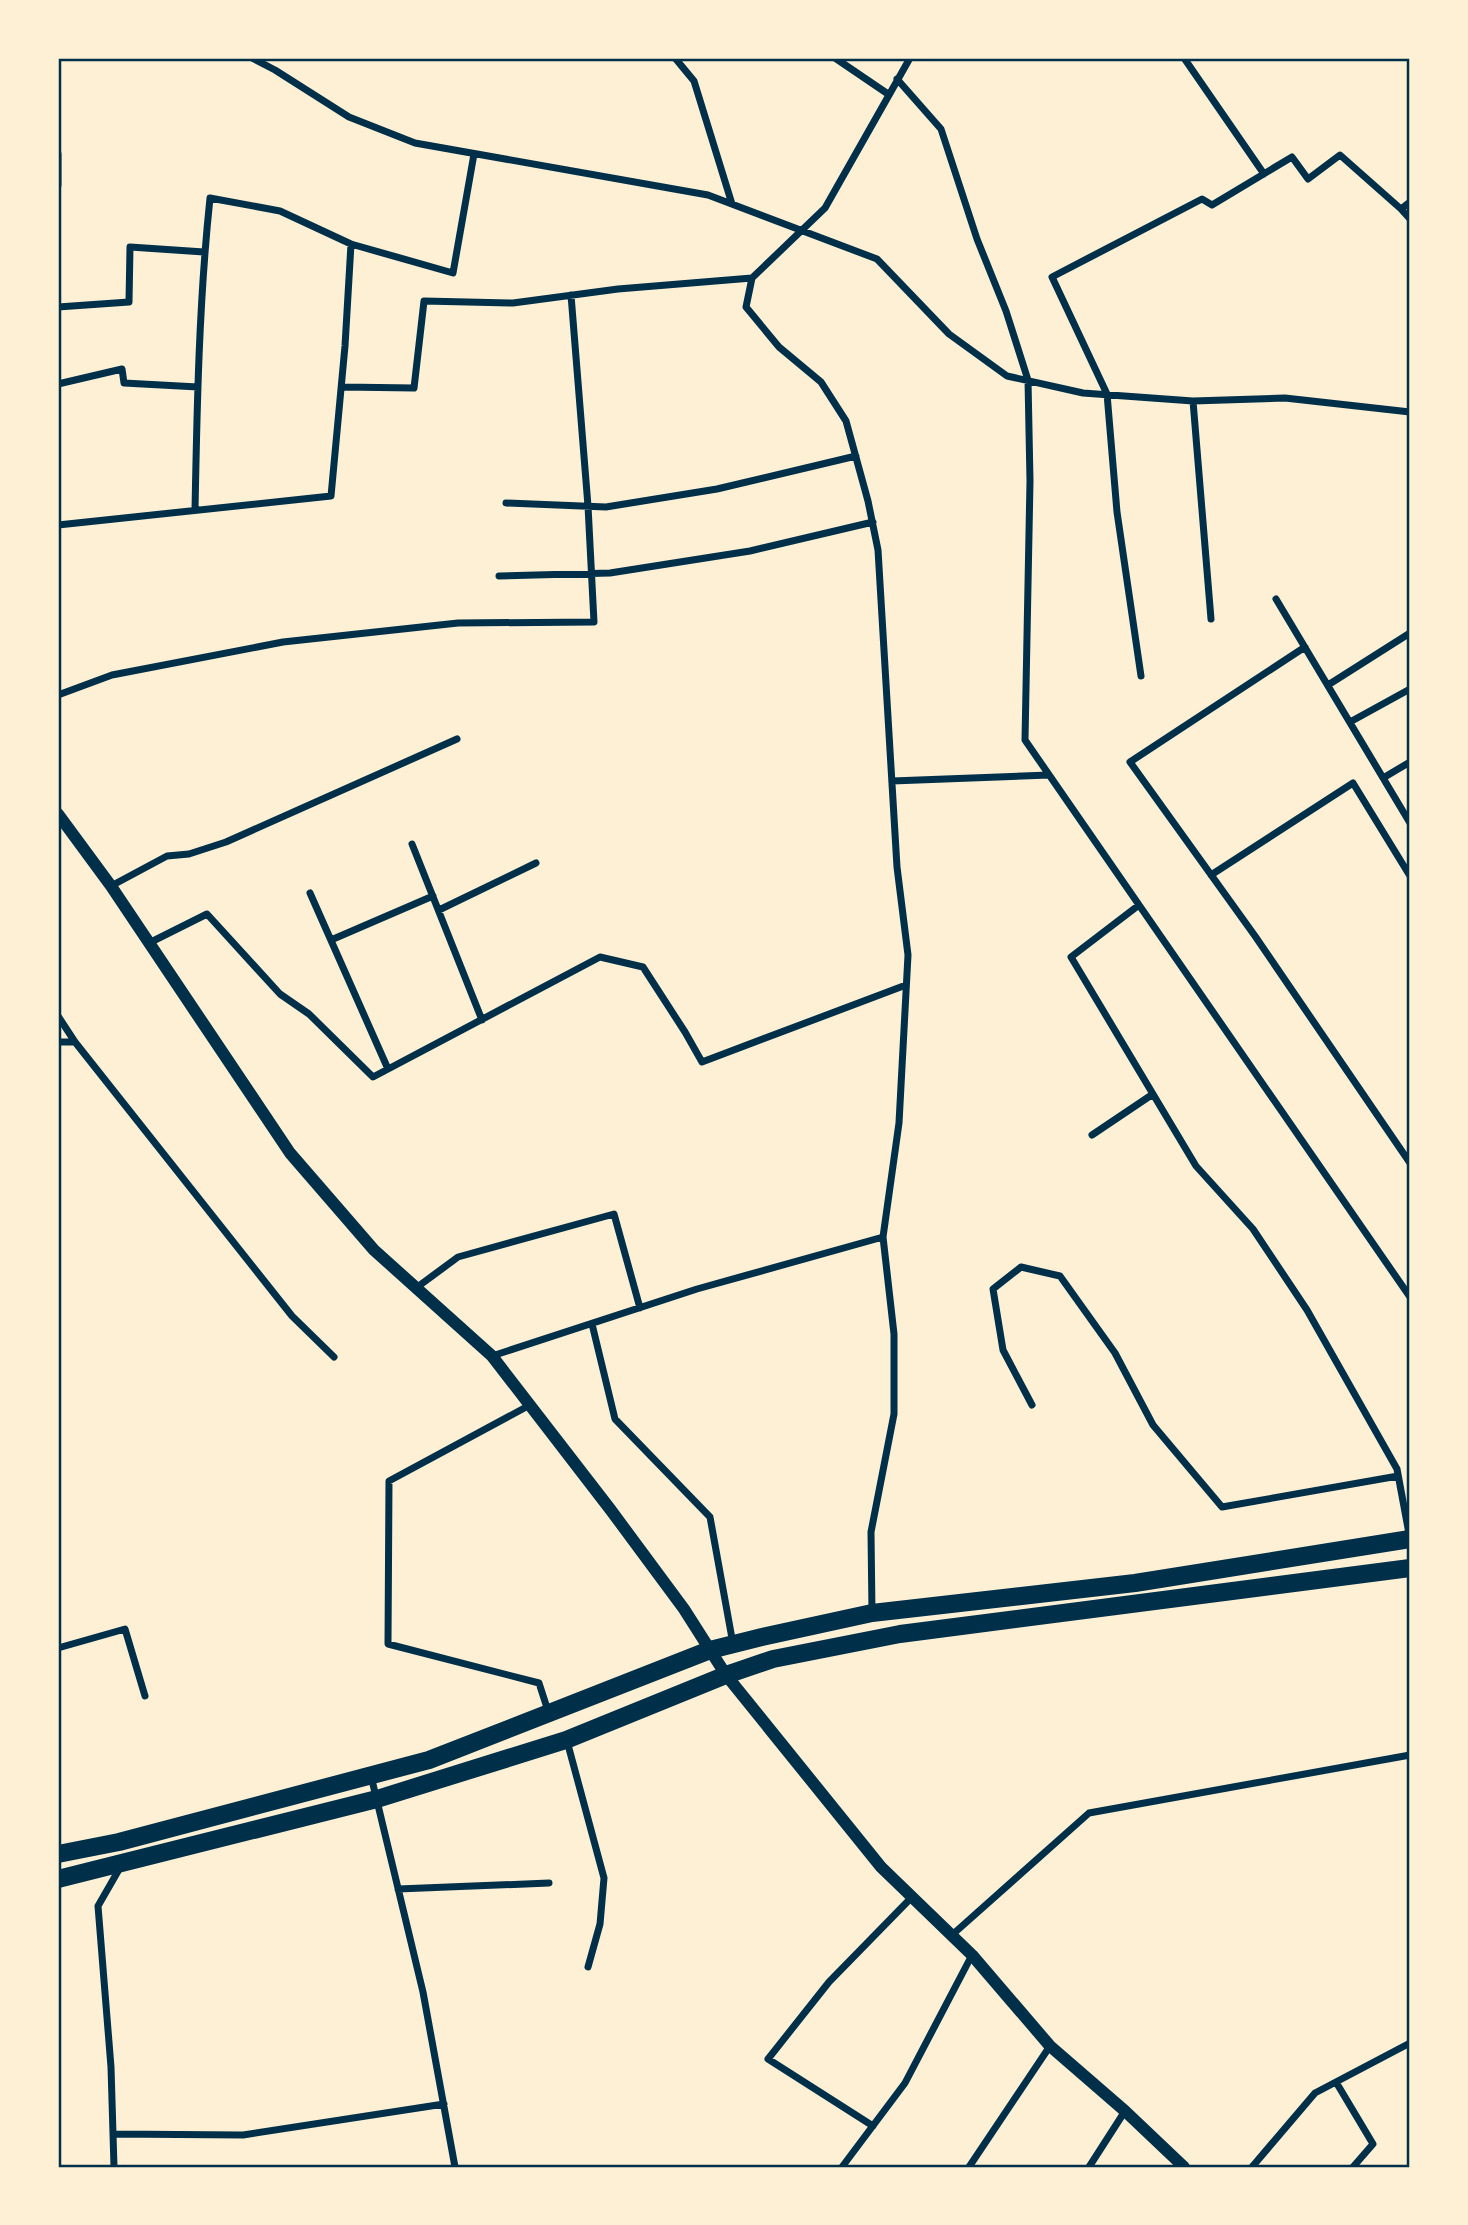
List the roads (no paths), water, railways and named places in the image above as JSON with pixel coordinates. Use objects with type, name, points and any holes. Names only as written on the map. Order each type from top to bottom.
[{"type":"main road","points":[[58,1853],[119,1842],[429,1760],[710,1650],[733,1644],[872,1614],[1135,1583],[1410,1539],[1410,1570],[900,1634],[773,1659],[726,1675],[566,1740],[377,1799],[58,1878]]},
{"type":"main road","points":[[554,1712],[566,1740]]},
{"type":"main road","points":[[119,1842],[123,1862]]},
{"type":"street","points":[[252,58],[275,69],[349,117],[415,144],[708,195],[877,259],[949,334],[1007,376],[1083,393],[1193,401],[1285,398],[1410,412]]},
{"type":"street","points":[[675,58],[694,81],[732,204]]},
{"type":"street","points":[[835,58],[888,94]]},
{"type":"street","points":[[872,1614],[871,1532],[894,1415],[894,1334],[883,1237],[899,1123],[908,955],[897,867],[878,550],[846,421],[821,382],[779,346],[746,307],[752,278],[825,208],[910,58]]},
{"type":"street","points":[[1184,58],[1265,174]]},
{"type":"street","points":[[897,79],[941,129],[1028,380],[1030,481],[1025,740],[1410,1297]]},
{"type":"street","points":[[58,153],[58,185]]},
{"type":"street","points":[[195,510],[204,252],[209,198],[280,211],[351,244],[453,273],[474,153]]},
{"type":"street","points":[[1141,676],[1117,512],[1107,394],[1052,277],[1202,199],[1212,205],[1292,157],[1308,180],[1340,155],[1410,219]]},
{"type":"street","points":[[1401,209],[1410,202]]},
{"type":"street","points":[[58,525],[331,496],[342,387],[351,244]]},
{"type":"street","points":[[58,307],[129,302],[130,247],[204,252]]},
{"type":"street","points":[[342,387],[414,388],[424,301],[513,303],[618,289],[752,278]]},
{"type":"street","points":[[58,695],[112,675],[283,642],[458,623],[594,622],[588,506],[571,295]]},
{"type":"street","points":[[58,384],[122,369],[124,383],[198,387]]},
{"type":"street","points":[[1193,401],[1211,619]]},
{"type":"street","points":[[506,503],[606,507],[717,489],[856,456]]},
{"type":"street","points":[[499,576],[610,573],[750,551],[873,522]]},
{"type":"street","points":[[1276,600],[1410,823]]},
{"type":"street","points":[[1328,685],[1410,633]]},
{"type":"street","points":[[1305,647],[1130,762],[1211,874],[1410,1163]]},
{"type":"street","points":[[1350,722],[1410,689]]},
{"type":"street","points":[[111,886],[167,856],[189,855],[226,842],[457,739]]},
{"type":"street","points":[[1383,778],[1410,762]]},
{"type":"street","points":[[892,781],[1049,775]]},
{"type":"street","points":[[1211,874],[1353,783],[1410,876]]},
{"type":"street","points":[[58,814],[111,886],[290,1153],[374,1250],[492,1356],[684,1609],[726,1675],[881,1867],[972,1955],[1050,2046],[1184,2167]]},
{"type":"street","points":[[412,844],[482,1020]]},
{"type":"street","points":[[439,910],[536,863]]},
{"type":"street","points":[[310,893],[388,1069]]},
{"type":"street","points":[[331,940],[433,896]]},
{"type":"street","points":[[1139,905],[1070,957],[1196,1166],[1253,1229],[1307,1310],[1397,1469],[1410,1539]]},
{"type":"street","points":[[149,943],[207,914],[280,994],[309,1014],[373,1077],[600,957],[643,967],[702,1062],[906,985]]},
{"type":"street","points":[[58,1016],[75,1042],[292,1316],[334,1357]]},
{"type":"street","points":[[58,1042],[75,1042]]},
{"type":"street","points":[[1092,1135],[1153,1094]]},
{"type":"street","points":[[416,1288],[457,1256],[614,1214],[640,1308]]},
{"type":"street","points":[[492,1356],[697,1289],[883,1237]]},
{"type":"street","points":[[1032,1405],[1003,1350],[993,1289],[1021,1267],[1060,1276],[1115,1353],[1153,1424],[1222,1507],[1398,1476]]},
{"type":"street","points":[[592,1324],[615,1419],[710,1517],[733,1644]]},
{"type":"street","points":[[530,1405],[389,1481],[388,1644],[539,1683],[554,1712]]},
{"type":"street","points":[[58,1648],[125,1629],[145,1696]]},
{"type":"street","points":[[566,1740],[604,1878],[600,1924],[588,1967]]},
{"type":"street","points":[[952,1935],[1089,1813],[1410,1755]]},
{"type":"street","points":[[371,1776],[423,1992],[455,2167]]},
{"type":"street","points":[[114,2167],[111,2067],[98,1906],[123,1862]]},
{"type":"street","points":[[398,1889],[549,1883]]},
{"type":"street","points":[[873,2126],[768,2059],[829,1982],[912,1897]]},
{"type":"street","points":[[842,2167],[905,2083],[972,1955]]},
{"type":"street","points":[[1252,2167],[1315,2092],[1410,2043]]},
{"type":"street","points":[[969,2167],[1050,2046]]},
{"type":"street","points":[[1336,2081],[1373,2144],[1353,2167]]},
{"type":"street","points":[[113,2134],[243,2135],[444,2104]]},
{"type":"street","points":[[1089,2167],[1125,2111]]}]
